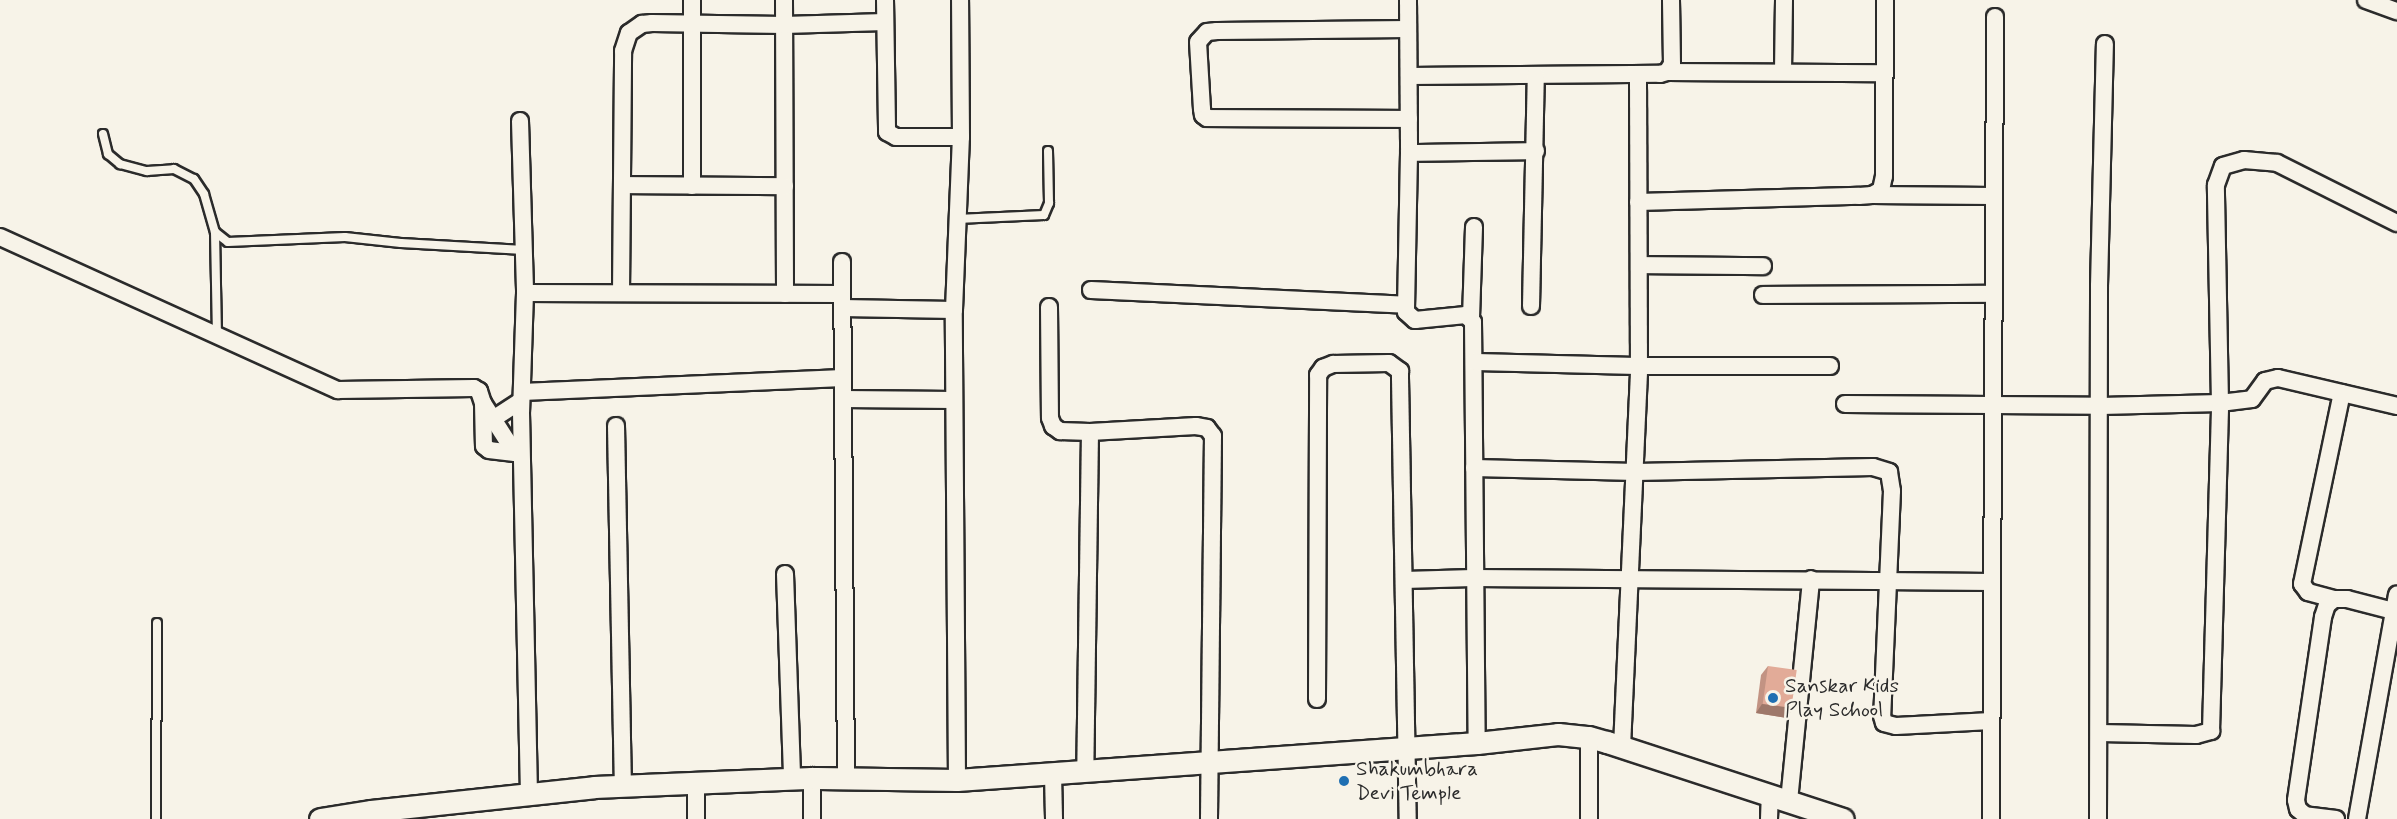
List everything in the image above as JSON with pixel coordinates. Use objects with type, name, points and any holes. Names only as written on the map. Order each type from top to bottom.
[{"type":"street","points":[[692,0],[692,186]]},
{"type":"street","points":[[784,0],[785,294]]},
{"type":"street","points":[[885,0],[887,132],[896,137],[961,137]]},
{"type":"street","points":[[957,780],[954,310],[961,137],[960,0]]},
{"type":"street","points":[[1408,0],[1409,153],[1406,305],[1409,317],[1415,320],[1466,315],[1471,318]]},
{"type":"street","points":[[1667,72],[1672,64],[1671,0]]},
{"type":"street","points":[[1783,72],[1784,0]]},
{"type":"street","points":[[1872,195],[1881,189],[1884,177],[1884,0]]},
{"type":"street","points":[[2366,0],[2397,11]]},
{"type":"street","points":[[1990,819],[1995,17]]},
{"type":"street","points":[[621,293],[625,41],[629,33],[642,24],[784,25],[885,22]]},
{"type":"street","points":[[1408,29],[1217,31],[1207,32],[1198,42],[1202,109],[1203,115],[1207,118],[1409,119]]},
{"type":"street","points":[[2098,819],[2101,406],[2099,286],[2105,44]]},
{"type":"street","points":[[1408,76],[1638,75],[1667,72],[1884,73]]},
{"type":"street","points":[[1531,306],[1536,75]]},
{"type":"street","points":[[1622,747],[1640,366],[1638,75]]},
{"type":"street","points":[[520,121],[525,293],[518,454],[529,793]]},
{"type":"street","points":[[1409,153],[1536,151]]},
{"type":"street","points":[[2100,733],[2205,735],[2211,731],[2213,725],[2220,403],[2216,185],[2218,173],[2223,166],[2244,160],[2277,163],[2397,223]]},
{"type":"street","points":[[622,185],[785,186]]},
{"type":"street","points":[[1638,202],[1872,195],[1993,196]]},
{"type":"street","points":[[1474,227],[1471,318],[1474,362],[1473,578],[1477,743]]},
{"type":"street","points":[[0,237],[338,390],[468,387],[479,391],[483,403],[518,454]]},
{"type":"street","points":[[842,262],[846,778]]},
{"type":"street","points":[[1639,265],[1763,266]]},
{"type":"street","points":[[1091,290],[1406,305]]},
{"type":"street","points":[[525,293],[785,294],[954,310]]},
{"type":"street","points":[[1763,295],[1992,294]]},
{"type":"street","points":[[1049,307],[1050,418],[1053,426],[1060,431],[1090,432],[1196,426],[1207,428],[1212,436],[1209,819]]},
{"type":"street","points":[[1474,362],[1640,366],[1830,366]]},
{"type":"street","points":[[1317,699],[1316,386],[1318,375],[1323,368],[1334,364],[1389,363],[1400,371],[1407,819]]},
{"type":"street","points":[[493,419],[522,397],[843,378]]},
{"type":"street","points":[[1845,404],[1992,403],[2101,406],[2220,403],[2252,399],[2265,381],[2270,379],[2397,406]]},
{"type":"street","points":[[2342,393],[2302,584],[2308,592],[2334,599],[2396,606],[2357,819]]},
{"type":"street","points":[[843,399],[954,400]]},
{"type":"street","points":[[483,403],[484,446],[489,450],[518,454]]},
{"type":"street","points":[[616,426],[622,786]]},
{"type":"street","points":[[1085,771],[1090,432]]},
{"type":"street","points":[[1474,468],[1636,472],[1873,467],[1889,472],[1892,491],[1882,716],[1884,723],[1896,726],[1991,721]]},
{"type":"street","points":[[785,574],[802,778],[812,819]]},
{"type":"street","points":[[1404,580],[1631,578],[1992,582]]},
{"type":"street","points":[[1769,819],[1780,798],[1811,579]]},
{"type":"street","points":[[2334,599],[2327,605],[2323,617],[2296,800],[2298,809],[2305,815],[2336,819]]},
{"type":"street","points":[[320,819],[371,815],[529,793],[622,786],[802,778],[957,780],[1477,743],[1558,734],[1589,736],[1843,819]]},
{"type":"street","points":[[1589,736],[1589,819]]},
{"type":"street","points":[[1053,774],[1054,819]]},
{"type":"street","points":[[696,783],[696,819]]},
{"type":"lane","points":[[103,134],[108,154],[120,164],[147,171],[174,169],[194,179],[204,194],[215,232],[217,334]]},
{"type":"lane","points":[[957,219],[1044,215],[1048,203],[1048,151]]},
{"type":"lane","points":[[215,232],[228,242],[345,237],[401,243],[524,250]]},
{"type":"lane","points":[[156,819],[157,623]]},
{"type":"building","points":[[1768,666],[1797,670],[1791,708],[1763,704]]},
{"type":"place","name":"Sanskar Kids Play School","points":[[1773,698]]},
{"type":"place","name":"Shakumbhara Devi Temple","points":[[1344,781]]}]
